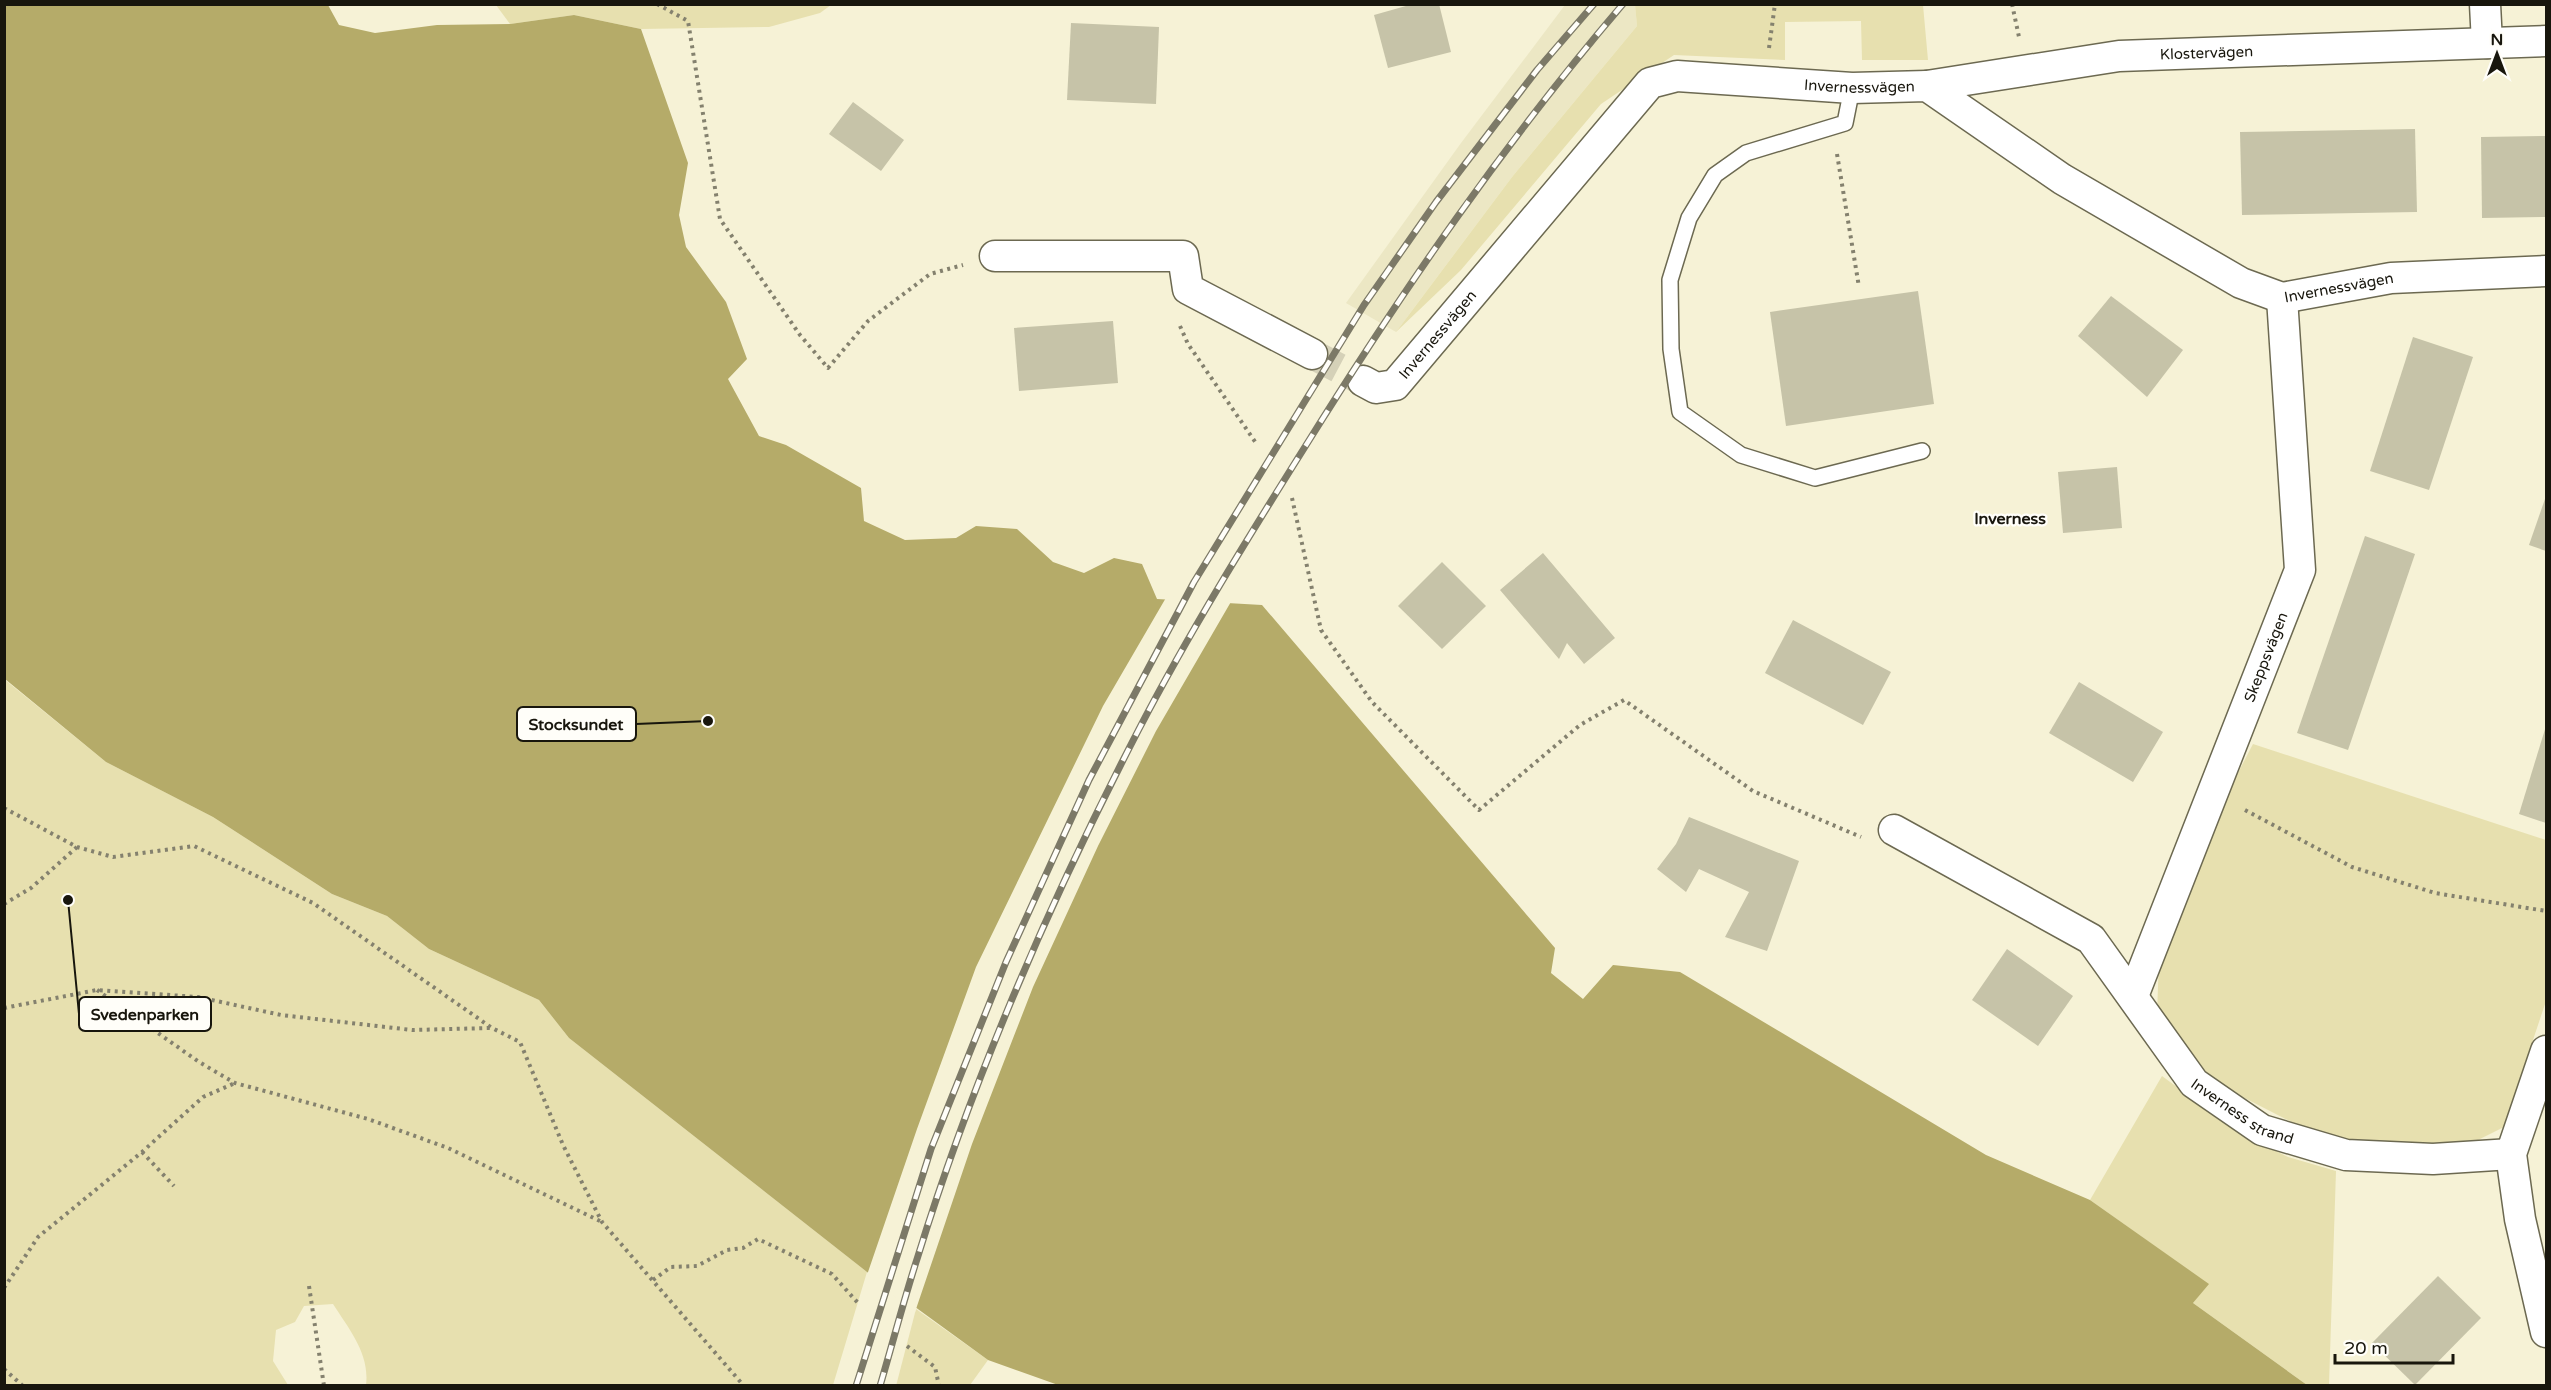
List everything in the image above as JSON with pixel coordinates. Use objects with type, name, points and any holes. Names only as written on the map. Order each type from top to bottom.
[{"type":"street","points":[[2485,4],[2487,43]]},
{"type":"street","name":"Klostervägen","points":[[1928,86],[2119,56],[2547,41]]},
{"type":"street","name":"Invernessvägen","points":[[1363,381],[1376,388],[1395,385],[1650,83],[1677,76],[1852,88],[1928,86],[2062,179],[2241,283],[2282,298],[2391,278],[2547,271]]},
{"type":"street","points":[[995,256],[1183,256],[1188,290],[1312,354]]},
{"type":"street","name":"Skeppsvägen","points":[[2133,996],[2214,785],[2301,570],[2282,298]]},
{"type":"street","name":"Inverness strand","points":[[1894,830],[2091,939],[2194,1083],[2262,1130],[2346,1155],[2433,1159],[2511,1154]]},
{"type":"street","points":[[2546,1332],[2520,1219],[2511,1154],[2547,1051]]},
{"type":"lane","points":[[1852,88],[1845,123],[1746,153],[1715,175],[1689,218],[1670,280],[1671,349],[1680,412],[1741,455],[1815,478],[1922,451]]},
{"type":"path","points":[[657,4],[688,21],[720,219],[800,335],[828,368],[868,321],[930,274]]},
{"type":"path","points":[[1765,81],[1775,4]]},
{"type":"path","points":[[1833,127],[1859,287]]},
{"type":"path","points":[[1188,290],[1176,317],[1188,344],[1256,443]]},
{"type":"path","points":[[1292,498],[1321,630],[1372,702],[1479,810],[1580,725],[1624,700],[1753,791],[1862,838],[1894,830]]},
{"type":"path","points":[[2214,785],[2249,813],[2352,867],[2435,893],[2547,911]]},
{"type":"path","points":[[4,808],[77,847],[113,857],[194,846],[313,903],[492,1028],[520,1042],[563,1145],[602,1222],[744,1386]]},
{"type":"path","points":[[4,903],[31,888],[77,847]]},
{"type":"path","points":[[4,1008],[97,990],[198,997],[281,1015],[412,1030],[492,1028]]},
{"type":"path","points":[[97,990],[199,1062],[235,1083],[368,1119],[448,1148],[602,1222]]},
{"type":"path","points":[[4,1288],[38,1237],[142,1152],[203,1096],[235,1083]]},
{"type":"path","points":[[142,1152],[174,1186]]},
{"type":"path","points":[[653,1280],[671,1267],[697,1266],[727,1250],[743,1248],[758,1239],[832,1274],[858,1303]]},
{"type":"path","points":[[309,1286],[324,1386]]},
{"type":"path","points":[[907,1346],[935,1367],[939,1386]]},
{"type":"path","points":[[4,1369],[23,1386]]},
{"type":"shaded area","points":[[4,5],[328,5],[339,25],[375,33],[437,25],[510,24],[574,15],[641,29],[688,163],[679,215],[686,247],[726,302],[747,359],[728,379],[759,436],[786,445],[861,488],[864,521],[905,540],[956,538],[976,526],[1017,529],[1053,562],[1084,573],[1114,558],[1142,564],[1157,599],[1262,605],[1555,948],[1551,973],[1583,999],[1613,965],[1680,972],[1986,1155],[2090,1200],[2209,1284],[2193,1303],[2307,1385],[1061,1386],[988,1360],[867,1272],[569,1038],[539,1000],[429,949],[387,916],[332,894],[213,817],[106,762],[5,679]]},
{"type":"shaded area","points":[[496,5],[831,5],[820,13],[769,27],[641,29],[574,15],[510,24]]},
{"type":"shaded area","points":[[1565,5],[1635,5],[1637,26],[1512,177],[1396,332],[1346,303],[1461,143]]},
{"type":"shaded area","points":[[1635,5],[1923,5],[1928,60],[1862,60],[1861,21],[1785,22],[1785,60],[1674,55],[1601,104],[1461,270],[1396,332],[1512,177],[1637,26]]},
{"type":"shaded area","points":[[4,679],[106,762],[213,817],[332,894],[387,916],[429,949],[539,1000],[569,1038],[867,1272],[833,1385],[366,1385],[362,1352],[333,1304],[304,1306],[295,1322],[276,1330],[273,1361],[288,1385],[5,1385]]},
{"type":"shaded area","points":[[2253,744],[2546,840],[2546,1001],[2504,1127],[2468,1145],[2404,1149],[2323,1138],[2229,1090],[2182,1054],[2157,1015],[2159,959],[2214,819]]},
{"type":"shaded area","points":[[2162,1076],[2239,1133],[2288,1157],[2336,1171],[2329,1385],[2307,1385],[2193,1303],[2208,1284],[2090,1200]]},
{"type":"shaded area","points":[[916,1309],[988,1360],[970,1385],[896,1386]]},
{"type":"pier","points":[[1167,596],[1232,600],[1156,731],[1098,846],[1033,987],[972,1144],[915,1312],[867,1275],[917,1129],[976,967],[1103,706]]},
{"type":"building","points":[[1413,4],[1439,4],[1451,52],[1388,68],[1374,15]]},
{"type":"building","points":[[1071,23],[1159,27],[1156,104],[1067,100]]},
{"type":"building","points":[[853,102],[904,140],[881,171],[829,134]]},
{"type":"building","points":[[2415,129],[2417,212],[2242,215],[2240,132]]},
{"type":"building","points":[[2546,136],[2546,217],[2482,218],[2481,137]]},
{"type":"building","points":[[1918,291],[1934,404],[1786,426],[1770,312]]},
{"type":"building","points":[[2111,296],[2183,350],[2147,397],[2078,336]]},
{"type":"building","points":[[1113,321],[1118,383],[1019,391],[1014,328]]},
{"type":"building","points":[[2413,337],[2473,357],[2429,490],[2370,471]]},
{"type":"building","points":[[2117,467],[2122,528],[2063,533],[2058,472]]},
{"type":"building","points":[[2546,496],[2546,551],[2529,545]]},
{"type":"building","points":[[2365,536],[2415,554],[2348,750],[2297,733]]},
{"type":"building","points":[[1543,553],[1615,638],[1584,664],[1567,643],[1559,659],[1500,590]]},
{"type":"building","points":[[1442,562],[1486,606],[1442,649],[1398,606]]},
{"type":"building","points":[[1793,620],[1891,672],[1863,725],[1765,673]]},
{"type":"building","points":[[2079,682],[2163,732],[2133,782],[2049,733]]},
{"type":"building","points":[[2546,726],[2546,823],[2519,814]]},
{"type":"building","points":[[1689,817],[1799,861],[1767,951],[1725,937],[1749,892],[1699,869],[1686,892],[1657,869],[1676,844]]},
{"type":"building","points":[[2007,949],[2073,996],[2038,1046],[1972,1000]]},
{"type":"building","points":[[2438,1276],[2481,1318],[2415,1385],[2372,1343]]},
{"type":"tunnel","points":[[1312,354],[1363,381]]},
{"type":"railway","points":[[856,1386],[931,1149],[1006,962],[1089,780],[1194,582],[1364,305],[1436,202],[1537,70],[1594,4]]},
{"type":"railway","points":[[880,1386],[940,1188],[990,1054],[1076,857],[1158,692],[1264,513],[1381,328],[1497,163],[1623,4]]},
{"type":"place","name":"Stocksundet","points":[[708,721]]},
{"type":"place","name":"Svedenparken","points":[[68,900]]},
{"type":"district","name":"Inverness","points":[[2010,519]]}]
